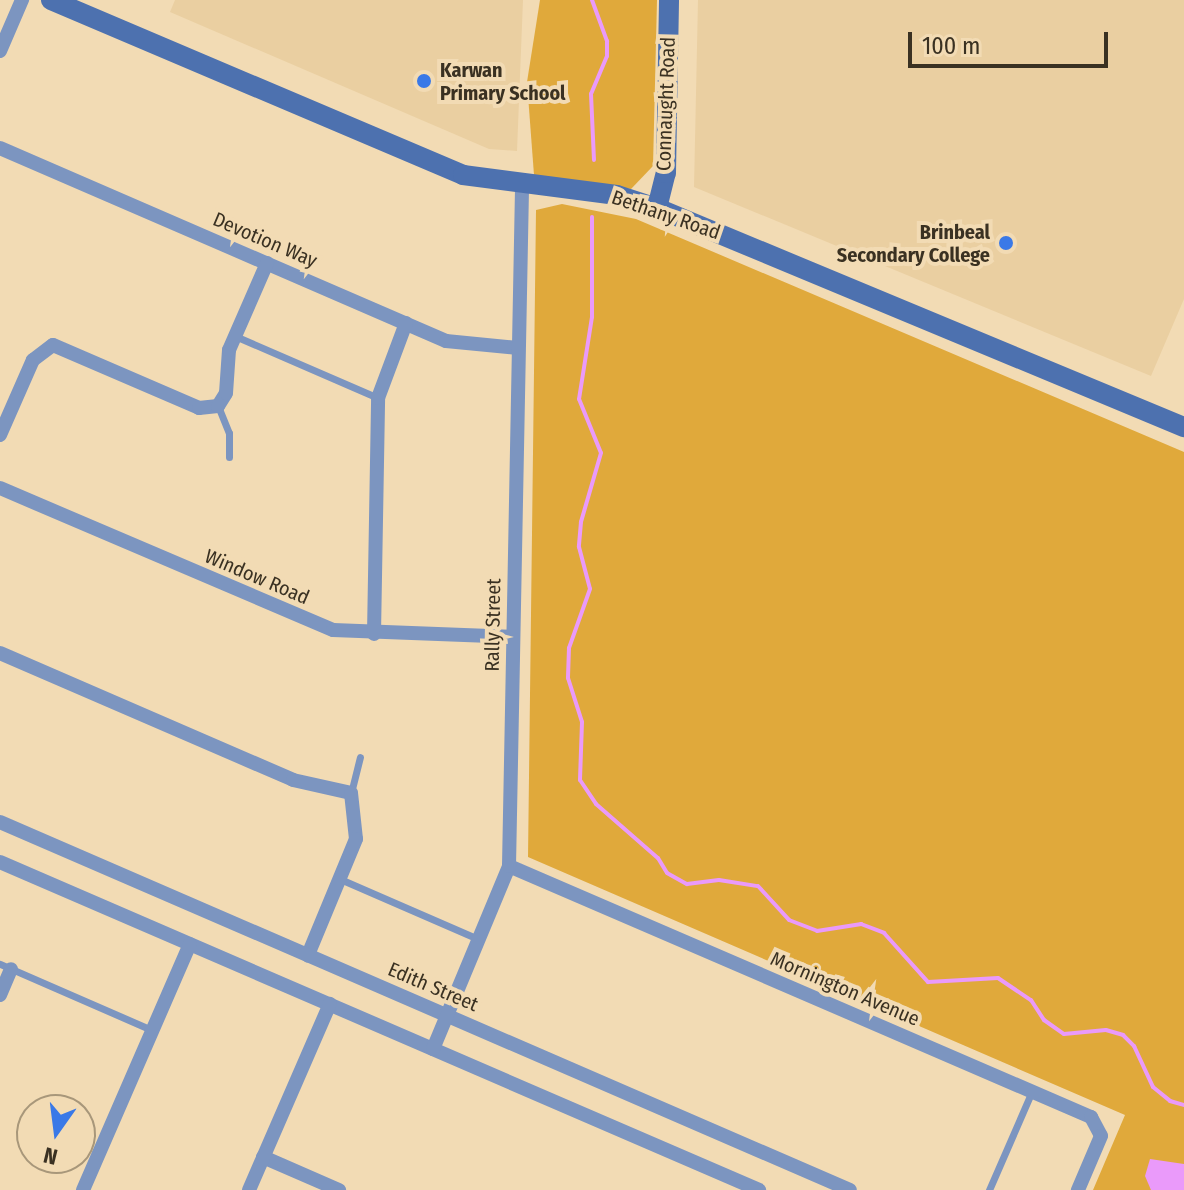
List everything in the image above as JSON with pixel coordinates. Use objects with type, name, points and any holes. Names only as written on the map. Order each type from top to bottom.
[{"type":"street","points":[[0,51],[22,0]]},
{"type":"street","name":"Bethany Road","points":[[51,0],[437,165],[522,186],[617,195],[657,208],[1184,427]]},
{"type":"street","name":"Connaught Road","points":[[657,208],[666,173],[669,0]]},
{"type":"street","name":"Devotion Way","points":[[0,148],[463,346],[518,348]]},
{"type":"street","name":"Rally Street","points":[[433,1049],[481,940],[509,866],[522,186]]},
{"type":"street","points":[[0,435],[33,360],[53,345],[199,408],[218,406],[225,400],[227,361],[235,336],[267,263]]},
{"type":"street","points":[[374,634],[378,398],[406,323]]},
{"type":"street","name":"Window Road","points":[[0,488],[319,626],[374,634],[512,637]]},
{"type":"street","points":[[0,653],[293,780],[351,793],[356,839],[308,955]]},
{"type":"street","name":"Edith Street","points":[[0,822],[850,1190]]},
{"type":"street","points":[[0,862],[752,1189]]},
{"type":"street","name":"Mornington Avenue","points":[[509,866],[1091,1117],[1100,1127],[1078,1190]]},
{"type":"street","points":[[83,1190],[190,944]]},
{"type":"street","points":[[0,995],[6,966]]},
{"type":"street","points":[[249,1190],[330,1004]]},
{"type":"street","points":[[263,1157],[339,1190]]},
{"type":"lane","points":[[235,336],[378,398]]},
{"type":"lane","points":[[218,406],[229,433],[229,457]]},
{"type":"lane","points":[[351,793],[360,757]]},
{"type":"lane","points":[[340,879],[481,940]]},
{"type":"lane","points":[[6,966],[153,1031]]},
{"type":"lane","points":[[989,1190],[1032,1091]]},
{"type":"shaded area","name":"Karwan Primary School","points":[[175,0],[523,0],[517,151],[489,149],[170,12]]},
{"type":"shaded area","points":[[540,0],[657,0],[653,166],[631,189],[534,175],[527,82]]},
{"type":"shaded area","name":"Brinbeal Secondary College","points":[[698,0],[1184,0],[1184,299],[1151,376],[694,187]]},
{"type":"shaded area","points":[[562,204],[636,219],[1184,452],[1184,1190],[1093,1190],[1125,1115],[528,857],[536,210]]},
{"type":"shaded area","points":[[1150,1159],[1184,1164],[1184,1190],[1151,1190],[1145,1176]]},
{"type":"waterway","points":[[592,0],[607,41],[607,56],[591,94],[594,160]]},
{"type":"waterway","points":[[592,217],[592,317],[579,399],[601,453],[581,522],[579,547],[590,589],[569,648],[568,678],[582,722],[580,780],[596,804],[658,858],[667,873],[687,884],[719,880],[758,886],[789,920],[817,931],[861,924],[884,933],[928,982],[998,978],[1031,1000],[1044,1020],[1064,1034],[1106,1030],[1123,1035],[1134,1046],[1153,1087],[1170,1101],[1184,1105]]},
{"type":"place","name":"Karwan Primary School","points":[[424,81]]},
{"type":"place","name":"Brinbeal Secondary College","points":[[1006,243]]}]
